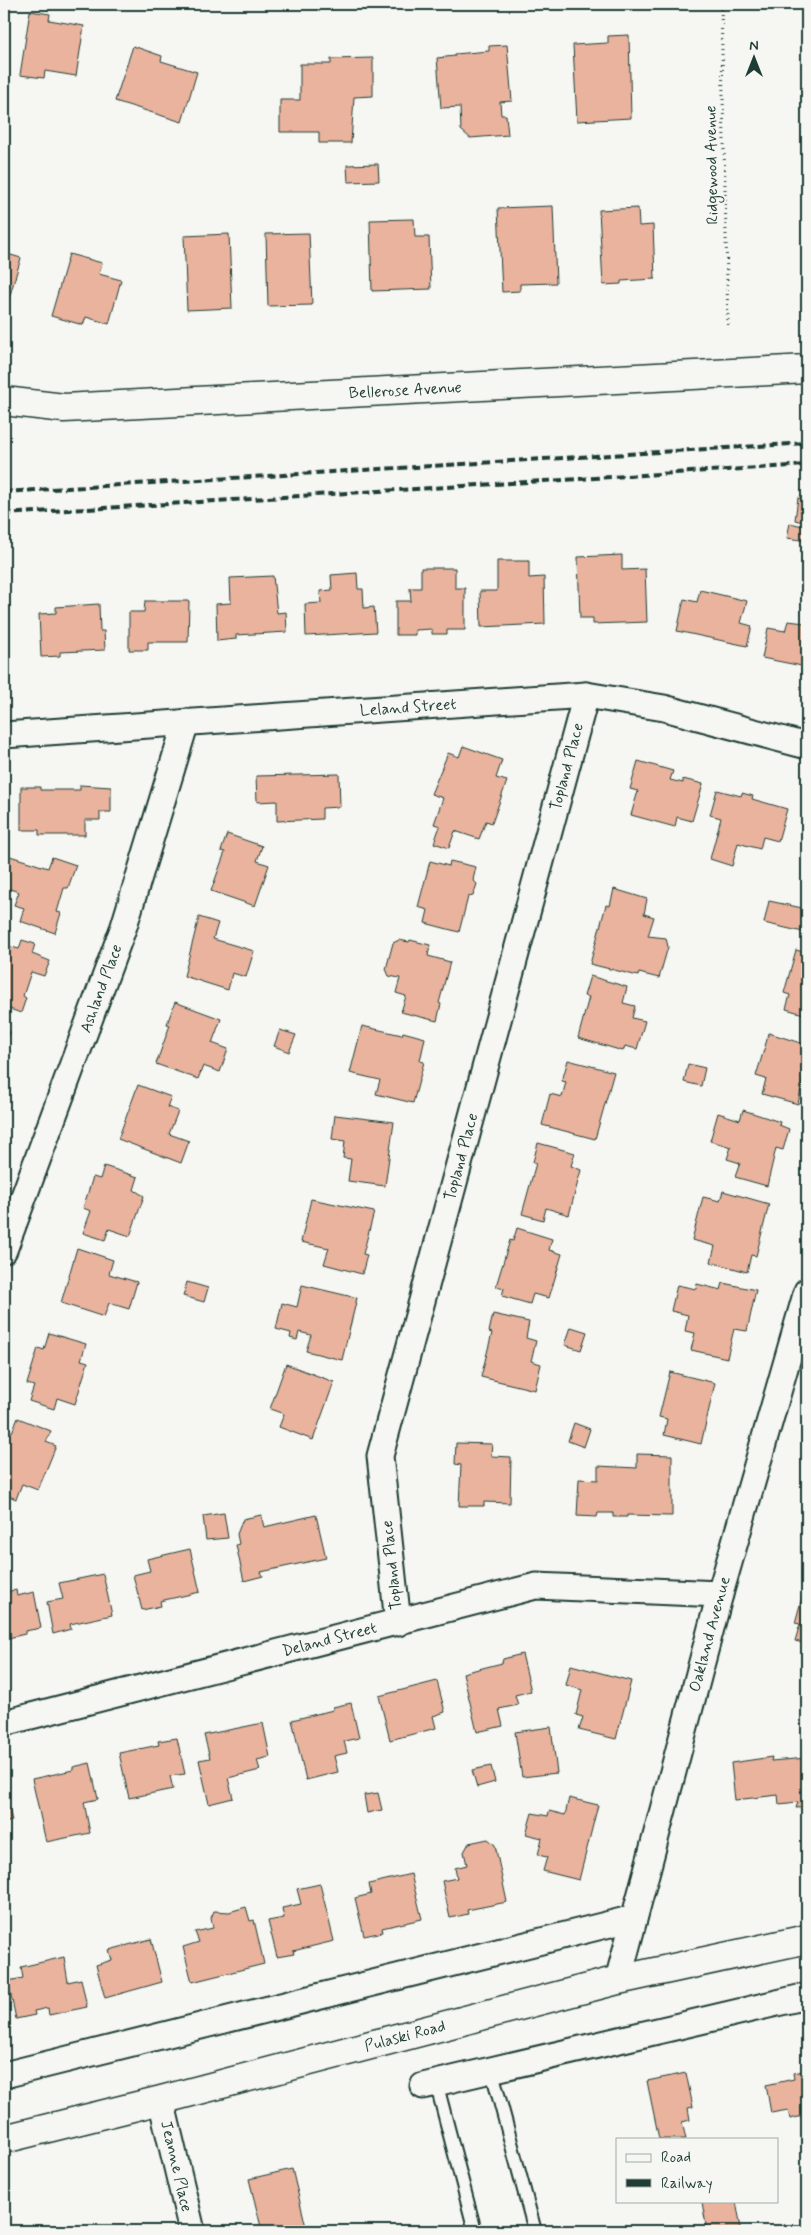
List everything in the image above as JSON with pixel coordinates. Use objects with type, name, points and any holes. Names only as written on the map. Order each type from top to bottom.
[{"type":"main road","name":"Bellerose Avenue","points":[[4,400],[64,408],[807,369]]},
{"type":"main road","name":"Pulaski Road","points":[[4,2138],[161,2100],[618,1980],[807,1939]]},
{"type":"street","name":"Leland Street","points":[[4,735],[586,696],[664,708],[807,746]]},
{"type":"street","name":"Topland Place","points":[[398,1623],[380,1456],[586,696]]},
{"type":"street","name":"Ashland Place","points":[[4,1250],[124,926],[186,722]]},
{"type":"street","name":"Oakland Avenue","points":[[618,1980],[720,1594],[807,1291]]},
{"type":"street","name":"Deland Street","points":[[4,1723],[536,1586],[720,1594]]},
{"type":"street","points":[[4,2075],[634,1918]]},
{"type":"street","points":[[430,2084],[491,2068],[807,1996]]},
{"type":"street","name":"Jeanne Place","points":[[161,2100],[192,2231]]},
{"type":"lane","points":[[491,2068],[535,2231]]},
{"type":"lane","points":[[430,2084],[475,2231]]},
{"type":"path","name":"Ridgewood Avenue","points":[[721,4],[728,326]]},
{"type":"building","points":[[30,11],[50,14],[49,20],[84,26],[76,76],[45,71],[44,78],[20,75]]},
{"type":"building","points":[[629,35],[631,118],[577,121],[573,45],[608,43],[608,36]]},
{"type":"building","points":[[507,45],[512,101],[500,102],[501,115],[506,115],[508,135],[470,138],[461,130],[460,107],[441,108],[437,58],[455,56],[455,54],[489,51],[489,46]]},
{"type":"building","points":[[133,46],[162,56],[161,61],[197,72],[182,122],[115,101]]},
{"type":"building","points":[[373,58],[373,96],[354,97],[351,143],[319,143],[319,132],[280,132],[280,100],[300,100],[300,64],[331,64],[331,59]]},
{"type":"building","points":[[378,164],[379,181],[348,182],[347,165]]},
{"type":"building","points":[[553,206],[556,283],[520,284],[520,291],[502,292],[498,208]]},
{"type":"building","points":[[638,208],[639,226],[653,225],[655,279],[621,281],[621,284],[603,285],[599,210]]},
{"type":"building","points":[[414,219],[415,237],[429,237],[431,289],[372,291],[370,220]]},
{"type":"building","points":[[309,233],[312,305],[268,306],[266,234]]},
{"type":"building","points":[[229,234],[232,308],[187,310],[184,236]]},
{"type":"building","points":[[4,253],[21,258],[7,305],[4,304]]},
{"type":"building","points":[[69,254],[102,263],[99,274],[121,280],[109,324],[86,317],[83,325],[51,316]]},
{"type":"building","points":[[798,498],[807,500],[807,523],[795,520]]},
{"type":"building","points":[[790,523],[807,527],[807,541],[787,538]]},
{"type":"building","points":[[622,555],[622,570],[645,569],[647,622],[593,624],[593,618],[580,618],[578,557]]},
{"type":"building","points":[[497,561],[529,561],[529,578],[544,577],[545,624],[481,627],[480,591],[497,591]]},
{"type":"building","points":[[421,568],[455,568],[455,588],[465,588],[465,630],[447,630],[447,634],[432,634],[432,629],[415,630],[415,635],[396,635],[396,601],[411,601],[410,588],[421,588]]},
{"type":"building","points":[[357,573],[358,589],[363,589],[364,608],[374,607],[376,632],[306,636],[305,604],[321,603],[320,591],[332,590],[331,575]]},
{"type":"building","points":[[273,576],[277,613],[286,612],[287,632],[236,635],[236,639],[217,641],[216,604],[231,603],[230,578]]},
{"type":"building","points":[[700,590],[747,601],[741,623],[752,626],[747,646],[677,631],[684,599],[697,602]]},
{"type":"building","points":[[145,601],[189,601],[188,642],[148,642],[148,650],[129,650],[129,612],[144,612]]},
{"type":"building","points":[[99,604],[100,631],[104,631],[105,650],[60,652],[60,656],[41,657],[39,614],[56,613],[56,607]]},
{"type":"building","points":[[806,615],[807,667],[762,658],[768,628],[785,631],[788,621],[805,623]]},
{"type":"building","points":[[463,746],[502,760],[496,778],[507,781],[492,823],[486,821],[479,839],[455,831],[449,848],[434,843],[440,826],[434,824],[443,798],[431,794],[448,753],[459,757]]},
{"type":"building","points":[[638,761],[673,771],[670,780],[683,783],[683,779],[703,784],[692,821],[677,817],[675,827],[631,815],[638,791],[630,789]]},
{"type":"building","points":[[339,774],[340,807],[322,808],[322,819],[277,821],[277,801],[257,802],[256,776]]},
{"type":"building","points":[[80,785],[111,787],[111,812],[100,812],[100,820],[85,820],[85,835],[39,835],[39,830],[21,830],[21,787],[40,787],[40,790],[80,790]]},
{"type":"building","points":[[717,790],[741,796],[742,793],[753,796],[752,799],[787,809],[778,841],[763,837],[760,849],[738,843],[732,866],[710,859],[721,818],[710,815]]},
{"type":"building","points":[[227,834],[262,846],[257,861],[269,865],[255,906],[211,891],[225,852],[221,851]]},
{"type":"building","points":[[10,856],[48,868],[52,857],[76,865],[68,888],[64,888],[57,912],[61,913],[55,933],[20,921],[24,908],[14,905],[19,892],[4,887],[4,875]]},
{"type":"building","points":[[430,861],[449,866],[450,861],[476,867],[473,880],[477,884],[473,896],[468,897],[459,932],[425,923],[428,910],[418,907]]},
{"type":"building","points":[[614,889],[647,899],[644,914],[654,917],[648,936],[666,938],[668,947],[659,978],[639,973],[638,976],[590,964],[606,905],[610,906]]},
{"type":"building","points":[[769,901],[807,909],[803,932],[764,923]]},
{"type":"building","points":[[199,917],[218,923],[213,939],[254,951],[246,977],[232,973],[228,990],[184,976]]},
{"type":"building","points":[[22,940],[35,944],[32,954],[50,961],[44,976],[31,972],[23,996],[26,998],[21,1013],[4,1007],[4,945],[19,949]]},
{"type":"building","points":[[399,940],[409,942],[410,940],[430,945],[428,956],[450,962],[439,1003],[441,1004],[437,1021],[401,1012],[406,996],[396,993],[400,978],[389,976],[386,969],[393,943]]},
{"type":"building","points":[[796,950],[807,953],[807,1015],[786,1009],[790,995],[784,993]]},
{"type":"building","points":[[590,976],[627,987],[623,1003],[635,1006],[632,1018],[645,1021],[637,1049],[625,1046],[623,1051],[578,1038],[589,997],[584,996]]},
{"type":"building","points":[[175,1002],[221,1019],[212,1043],[228,1049],[220,1072],[203,1066],[198,1079],[156,1064],[170,1025],[167,1024]]},
{"type":"building","points":[[362,1026],[402,1035],[403,1032],[425,1038],[420,1061],[424,1062],[413,1103],[376,1094],[380,1080],[350,1073]]},
{"type":"building","points":[[4,1030],[10,1032],[4,1049]]},
{"type":"building","points":[[280,1030],[296,1035],[289,1052],[274,1046]]},
{"type":"building","points":[[769,1033],[807,1045],[807,1059],[798,1104],[762,1094],[766,1079],[756,1076]]},
{"type":"building","points":[[568,1060],[614,1072],[595,1139],[542,1125],[550,1094],[562,1097],[566,1082],[562,1081]]},
{"type":"building","points":[[688,1064],[705,1068],[701,1086],[684,1082]]},
{"type":"building","points":[[138,1085],[171,1097],[167,1107],[178,1111],[169,1134],[189,1141],[181,1163],[118,1139]]},
{"type":"building","points":[[743,1110],[780,1122],[779,1125],[789,1129],[783,1150],[776,1148],[767,1186],[735,1177],[740,1163],[727,1159],[731,1147],[710,1141],[718,1113],[740,1120]]},
{"type":"building","points":[[335,1115],[394,1122],[385,1186],[348,1181],[351,1159],[343,1158],[345,1141],[332,1139]]},
{"type":"building","points":[[538,1143],[575,1153],[571,1166],[581,1170],[569,1215],[546,1208],[543,1220],[522,1214],[536,1163],[533,1162]]},
{"type":"building","points":[[104,1166],[138,1177],[134,1190],[144,1196],[130,1236],[109,1229],[105,1240],[83,1233],[91,1211],[83,1208],[93,1177],[100,1179]]},
{"type":"building","points":[[723,1191],[769,1204],[756,1256],[751,1255],[747,1272],[711,1262],[715,1246],[692,1240],[703,1197],[720,1201]]},
{"type":"building","points":[[311,1199],[374,1212],[363,1254],[367,1255],[362,1274],[324,1264],[329,1248],[301,1242]]},
{"type":"building","points":[[517,1228],[552,1239],[549,1250],[562,1254],[549,1298],[533,1294],[530,1304],[502,1296],[504,1288],[496,1286],[510,1240],[513,1241]]},
{"type":"building","points":[[77,1248],[113,1260],[109,1274],[137,1282],[129,1309],[109,1303],[104,1317],[61,1303]]},
{"type":"building","points":[[187,1282],[208,1288],[204,1302],[183,1296]]},
{"type":"building","points":[[723,1283],[756,1290],[747,1331],[734,1329],[727,1358],[691,1350],[695,1333],[685,1331],[688,1315],[671,1311],[677,1285],[696,1289],[697,1284],[721,1290]]},
{"type":"building","points":[[302,1285],[357,1298],[342,1360],[306,1351],[311,1335],[299,1332],[297,1340],[290,1338],[291,1333],[276,1329],[282,1303],[297,1307]]},
{"type":"building","points":[[493,1314],[529,1322],[526,1338],[536,1341],[531,1361],[541,1364],[535,1390],[481,1377],[492,1333],[489,1332]]},
{"type":"building","points":[[571,1327],[587,1332],[581,1350],[565,1345]]},
{"type":"building","points":[[49,1333],[86,1344],[81,1360],[88,1362],[75,1404],[57,1398],[54,1409],[29,1401],[34,1386],[27,1384],[38,1348],[44,1350]]},
{"type":"building","points":[[286,1364],[334,1382],[313,1440],[279,1427],[284,1414],[270,1409]]},
{"type":"building","points":[[670,1372],[715,1383],[701,1444],[664,1435],[667,1419],[659,1417]]},
{"type":"building","points":[[18,1418],[51,1431],[46,1442],[56,1446],[38,1490],[22,1484],[16,1499],[4,1494],[4,1441],[8,1430],[12,1432]]},
{"type":"building","points":[[574,1423],[590,1429],[584,1447],[568,1441]]},
{"type":"building","points":[[456,1443],[492,1444],[491,1456],[511,1457],[510,1503],[484,1502],[484,1506],[459,1506],[461,1465],[455,1464]]},
{"type":"building","points":[[637,1454],[672,1455],[672,1516],[627,1515],[627,1517],[613,1517],[613,1513],[598,1513],[597,1517],[577,1516],[579,1479],[598,1480],[598,1466],[637,1468]]},
{"type":"building","points":[[224,1513],[228,1538],[206,1540],[203,1516]]},
{"type":"building","points":[[261,1515],[264,1527],[316,1515],[326,1558],[261,1572],[263,1576],[244,1581],[236,1545],[239,1544],[237,1534],[243,1519]]},
{"type":"building","points":[[190,1549],[200,1592],[160,1601],[161,1606],[142,1610],[133,1575],[150,1571],[147,1559]]},
{"type":"building","points":[[103,1574],[112,1615],[70,1624],[71,1629],[53,1634],[47,1602],[63,1599],[59,1583]]},
{"type":"building","points":[[807,1579],[807,1644],[795,1641],[800,1624],[795,1623]]},
{"type":"building","points":[[16,1590],[17,1596],[34,1592],[41,1628],[25,1631],[25,1634],[4,1639],[4,1592]]},
{"type":"building","points":[[522,1654],[531,1691],[515,1695],[518,1705],[499,1709],[503,1726],[477,1732],[463,1673],[502,1663],[503,1659]]},
{"type":"building","points":[[571,1665],[631,1681],[616,1739],[579,1730],[583,1717],[576,1715],[582,1690],[566,1685]]},
{"type":"building","points":[[437,1681],[445,1712],[433,1716],[436,1728],[390,1740],[379,1696]]},
{"type":"building","points":[[351,1703],[359,1738],[344,1741],[347,1753],[334,1756],[338,1772],[306,1780],[292,1720],[333,1710],[333,1707]]},
{"type":"building","points":[[263,1723],[270,1757],[257,1760],[260,1770],[228,1778],[233,1798],[209,1804],[199,1760],[210,1758],[204,1735]]},
{"type":"building","points":[[551,1727],[557,1773],[522,1777],[515,1732]]},
{"type":"building","points":[[177,1738],[185,1774],[170,1776],[173,1789],[129,1798],[119,1753],[159,1745],[158,1741]]},
{"type":"building","points":[[772,1757],[771,1761],[807,1758],[807,1807],[796,1808],[798,1802],[779,1804],[778,1795],[735,1800],[731,1763]]},
{"type":"building","points":[[90,1763],[98,1799],[84,1802],[90,1833],[46,1842],[32,1779],[73,1770],[73,1767]]},
{"type":"building","points":[[491,1766],[495,1782],[477,1787],[472,1770]]},
{"type":"building","points":[[4,1787],[12,1821],[4,1823]]},
{"type":"building","points":[[378,1793],[382,1810],[367,1813],[364,1795]]},
{"type":"building","points":[[569,1798],[598,1805],[579,1880],[543,1871],[547,1857],[538,1855],[542,1838],[526,1834],[532,1813],[548,1816],[549,1811],[565,1815]]},
{"type":"building","points":[[488,1839],[495,1845],[507,1902],[467,1910],[468,1914],[450,1918],[442,1881],[457,1878],[455,1868],[467,1865],[464,1852],[469,1843]]},
{"type":"building","points":[[411,1874],[422,1919],[382,1928],[383,1932],[364,1936],[355,1898],[371,1894],[369,1884]]},
{"type":"building","points":[[320,1884],[334,1941],[293,1951],[294,1954],[277,1957],[268,1921],[284,1918],[282,1908],[301,1904],[297,1889]]},
{"type":"building","points":[[246,1907],[250,1921],[254,1920],[264,1964],[192,1982],[183,1947],[199,1942],[195,1932],[213,1928],[211,1918],[214,1911],[229,1912]]},
{"type":"building","points":[[151,1939],[162,1982],[105,1998],[96,1965],[112,1960],[109,1950]]},
{"type":"building","points":[[64,1957],[68,1982],[81,1979],[87,2007],[49,2015],[48,2008],[34,2011],[35,2015],[16,2019],[8,1981],[23,1978],[21,1967]]},
{"type":"building","points":[[807,2070],[807,2115],[790,2119],[788,2110],[771,2113],[766,2085],[794,2079],[793,2073]]},
{"type":"building","points":[[686,2073],[693,2107],[688,2108],[690,2120],[682,2122],[686,2138],[659,2138],[647,2081]]},
{"type":"building","points":[[292,2169],[307,2231],[262,2231],[249,2179]]},
{"type":"building","points":[[702,2202],[736,2202],[741,2228],[707,2231]]},
{"type":"railway","points":[[4,492],[807,443]]},
{"type":"railway","points":[[4,514],[807,465]]}]
